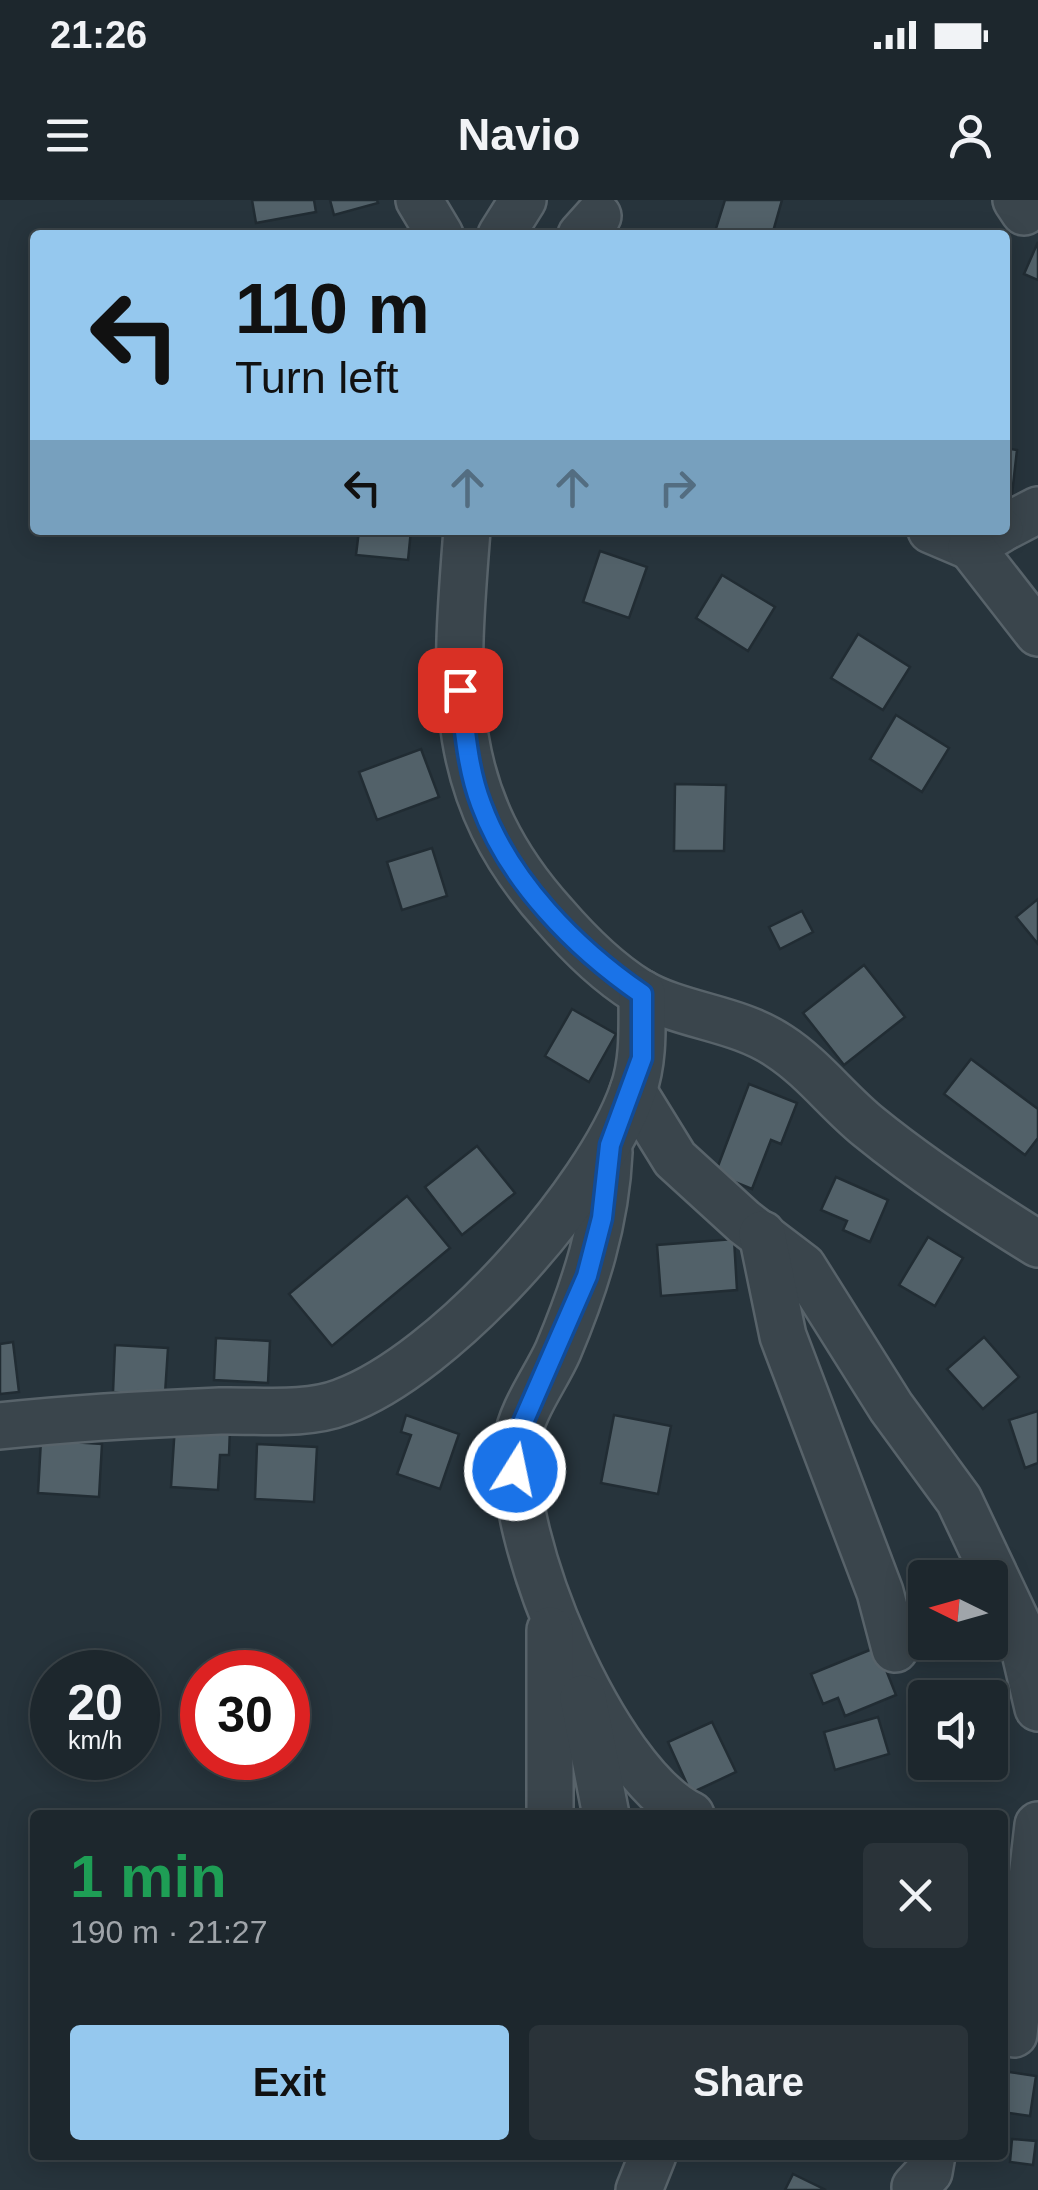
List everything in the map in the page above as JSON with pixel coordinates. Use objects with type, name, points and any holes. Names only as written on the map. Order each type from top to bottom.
[{"type":"street","points":[[419,200],[437,230]]},
{"type":"street","points":[[504,230],[523,200]]},
{"type":"street","points":[[1010,521],[1038,510]]},
{"type":"street","points":[[467,535],[460,690],[480,801],[496,840],[524,882],[596,960],[642,994],[751,1028],[784,1048],[867,1126],[960,1196],[1038,1244]]},
{"type":"street","points":[[978,535],[1038,634]]},
{"type":"street","points":[[0,1426],[103,1415],[304,1409],[340,1404],[412,1360],[480,1301],[560,1219],[610,1145],[642,1058],[642,994]]},
{"type":"street","points":[[633,1091],[676,1159],[811,1278],[892,1407],[959,1500],[1019,1626],[1038,1708]]},
{"type":"street","points":[[610,1145],[605,1203],[587,1276],[517,1436],[515,1470],[550,1608],[580,1677],[639,1774],[669,1804],[681,1810]]},
{"type":"street","points":[[762,1234],[783,1336],[880,1592],[895,1649]]},
{"type":"street","points":[[550,1608],[550,1810]]},
{"type":"street","points":[[580,1677],[605,1810]]},
{"type":"street","points":[[1014,2034],[1038,1824]]},
{"type":"street","points":[[1008,1885],[1037,1846]]},
{"type":"street","points":[[640,2190],[651,2160]]},
{"type":"building","points":[[252,200],[314,200],[316,212],[256,223]]},
{"type":"building","points":[[330,200],[377,200],[378,203],[334,215]]},
{"type":"building","points":[[725,200],[782,200],[773,230],[716,230]]},
{"type":"building","points":[[1038,242],[1038,280],[1024,274]]},
{"type":"building","points":[[1010,449],[1017,450],[1010,512]]},
{"type":"building","points":[[358,535],[410,535],[408,560],[356,555]]},
{"type":"building","points":[[600,551],[647,567],[629,618],[583,602]]},
{"type":"building","points":[[722,575],[775,607],[748,651],[696,618]]},
{"type":"building","points":[[858,634],[910,667],[883,710],[831,678]]},
{"type":"building","points":[[896,715],[949,748],[922,792],[870,759]]},
{"type":"building","points":[[421,749],[439,797],[377,820],[359,772]]},
{"type":"building","points":[[675,784],[726,785],[724,851],[674,851]]},
{"type":"building","points":[[432,848],[447,896],[402,910],[387,862]]},
{"type":"building","points":[[1038,899],[1038,944],[1016,917]]},
{"type":"building","points":[[802,911],[813,932],[780,949],[769,927]]},
{"type":"building","points":[[864,965],[905,1017],[844,1065],[803,1013]]},
{"type":"building","points":[[572,1009],[616,1034],[589,1082],[545,1056]]},
{"type":"building","points":[[971,1059],[1038,1109],[1038,1138],[1025,1155],[944,1094]]},
{"type":"building","points":[[749,1084],[797,1103],[781,1144],[771,1140],[752,1189],[715,1174]]},
{"type":"building","points":[[477,1146],[515,1193],[462,1235],[425,1187]]},
{"type":"building","points":[[836,1177],[888,1200],[870,1242],[843,1230],[847,1221],[821,1210]]},
{"type":"building","points":[[407,1196],[450,1248],[332,1346],[289,1294]]},
{"type":"building","points":[[928,1237],[963,1258],[935,1306],[899,1285]]},
{"type":"building","points":[[734,1239],[737,1290],[661,1296],[657,1245]]},
{"type":"building","points":[[984,1337],[1019,1377],[983,1409],[947,1369]]},
{"type":"building","points":[[216,1338],[270,1341],[268,1383],[214,1380]]},
{"type":"building","points":[[13,1342],[19,1392],[0,1394],[0,1344]]},
{"type":"building","points":[[115,1345],[168,1348],[165,1394],[113,1392]]},
{"type":"building","points":[[1038,1411],[1038,1463],[1025,1468],[1009,1420]]},
{"type":"building","points":[[406,1415],[459,1434],[440,1489],[397,1474],[411,1435],[401,1432]]},
{"type":"building","points":[[614,1415],[671,1426],[658,1494],[601,1483]]},
{"type":"building","points":[[175,1425],[230,1429],[229,1455],[220,1455],[218,1490],[171,1487]]},
{"type":"building","points":[[41,1440],[102,1444],[99,1497],[38,1493]]},
{"type":"building","points":[[257,1444],[317,1447],[314,1502],[255,1499]]},
{"type":"building","points":[[877,1647],[896,1695],[845,1716],[838,1698],[823,1704],[811,1674]]},
{"type":"building","points":[[878,1717],[889,1754],[835,1770],[824,1732]]},
{"type":"building","points":[[712,1722],[736,1772],[691,1793],[668,1742]]},
{"type":"building","points":[[1008,2072],[1036,2076],[1030,2116],[1008,2113]]},
{"type":"building","points":[[1012,2139],[1036,2141],[1033,2165],[1010,2162]]},
{"type":"building","points":[[793,2174],[826,2190],[785,2190]]},
{"type":"route","points":[[460,690],[468,758],[496,840],[524,882],[596,960],[642,994],[642,1058],[610,1145],[608,1187],[587,1276],[558,1351],[517,1436],[515,1470]]}]
